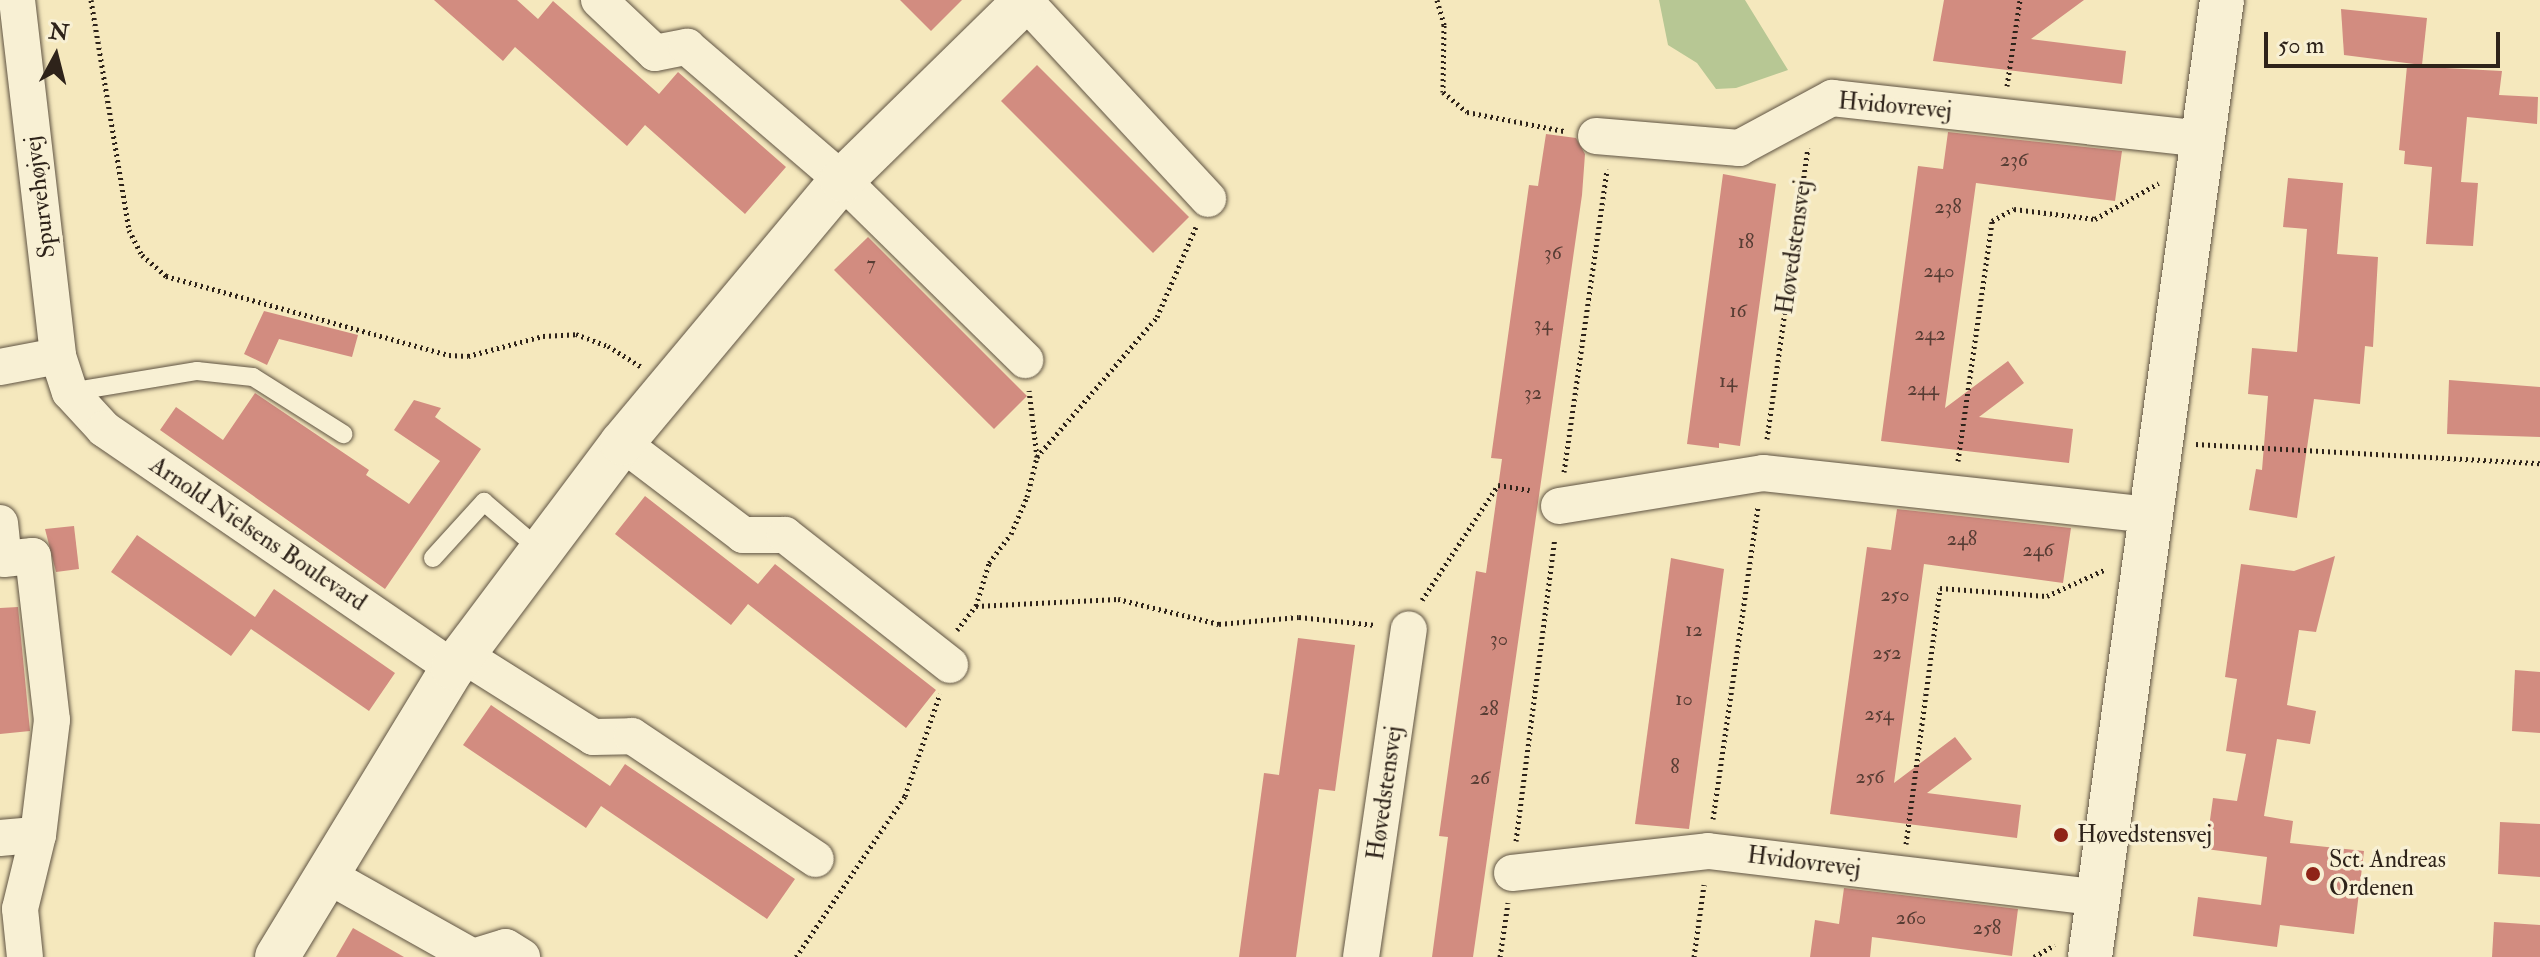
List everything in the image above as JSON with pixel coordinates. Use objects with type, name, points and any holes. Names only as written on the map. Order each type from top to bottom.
[{"type":"street","name":"Spurvehøjvej","points":[[17,0],[58,356],[70,392]]},
{"type":"street","points":[[599,0],[655,53],[687,47],[842,180],[1025,360]]},
{"type":"street","points":[[277,957],[325,874],[458,662],[539,549],[666,388],[842,180],[1025,0],[1208,199]]},
{"type":"street","points":[[2090,957],[2159,441],[2204,149],[2222,0]]},
{"type":"street","name":"Hvidovrevej","points":[[1596,136],[1739,148],[1832,98],[2003,116],[2204,149]]},
{"type":"street","points":[[0,367],[58,356]]},
{"type":"street","name":"Arnold Nielsens Boulevard","points":[[70,392],[104,429],[458,662],[593,737],[632,736],[816,859]]},
{"type":"street","points":[[622,443],[743,535],[785,535],[950,665]]},
{"type":"street","points":[[1560,501],[1763,473],[1953,494],[2146,534]]},
{"type":"street","points":[[0,523],[4,559],[33,556],[52,720],[38,835],[20,909],[25,957]]},
{"type":"street","name":"Høvedstensvej","points":[[1361,957],[1409,629]]},
{"type":"street","points":[[0,838],[38,835]]},
{"type":"street","name":"Hvidovrevej","points":[[1512,873],[1708,851],[2096,897]]},
{"type":"street","points":[[325,874],[473,957],[506,947],[522,957]]},
{"type":"lane","points":[[70,392],[197,371],[253,377],[343,434]]},
{"type":"lane","points":[[433,558],[484,502],[539,549]]},
{"type":"path","points":[[91,0],[129,230],[142,255],[166,276],[449,355],[468,356],[543,336],[576,334],[608,346],[666,388]]},
{"type":"path","points":[[1437,0],[1444,25],[1443,92],[1467,112],[1503,123],[1596,136],[1609,154],[1500,957]]},
{"type":"path","points":[[2003,116],[2020,0]]},
{"type":"path","name":"Høvedstensvej","points":[[1694,957],[1814,108]]},
{"type":"path","points":[[1953,494],[1992,221],[2014,209],[2095,219],[2204,149]]},
{"type":"path","points":[[1037,457],[1157,317],[1208,199]]},
{"type":"path","points":[[796,957],[905,796],[950,665],[958,627],[976,606],[989,563],[1011,534],[1027,497],[1037,457],[1025,360]]},
{"type":"path","points":[[2159,441],[2540,463]]},
{"type":"path","points":[[976,606],[1118,599],[1219,624],[1299,617],[1409,629],[1410,618],[1498,485],[1560,501]]},
{"type":"path","points":[[1902,874],[1940,588],[2047,596],[2146,534]]},
{"type":"green space","points":[[1659,0],[1745,0],[1788,70],[1736,88],[1716,89],[1697,63],[1668,45]]},
{"type":"building","points":[[434,0],[517,0],[538,19],[553,1],[659,94],[678,72],[786,167],[745,214],[645,125],[627,146],[515,47],[503,61]]},
{"type":"building","points":[[900,0],[962,0],[931,31]]},
{"type":"building","points":[[1944,0],[2084,0],[2031,39],[2126,51],[2122,84],[1933,61]]},
{"type":"building","points":[[2341,9],[2427,18],[2422,65],[2344,55]]},
{"type":"building","points":[[1037,65],[1189,217],[1153,253],[1001,101]]},
{"type":"building","points":[[2407,66],[2502,71],[2499,95],[2538,97],[2537,124],[2467,117],[2461,182],[2478,183],[2473,246],[2426,244],[2432,167],[2404,164],[2405,151],[2399,150]]},
{"type":"building","points":[[1948,132],[2122,151],[2115,201],[1976,183],[1945,408],[2008,361],[2024,383],[1979,417],[2073,429],[2069,463],[1881,441],[1918,166],[1943,169]]},
{"type":"building","points":[[1546,134],[1576,138],[1585,154],[1582,195],[1473,957],[1432,957],[1448,837],[1439,836],[1476,571],[1486,573],[1502,459],[1491,458],[1529,185],[1538,186]]},
{"type":"building","points":[[1723,174],[1776,184],[1740,446],[1719,443],[1719,448],[1687,444]]},
{"type":"building","points":[[2288,178],[2343,183],[2337,254],[2378,257],[2373,347],[2365,346],[2360,404],[2314,399],[2297,518],[2249,510],[2256,469],[2262,470],[2268,396],[2248,394],[2252,348],[2297,352],[2307,229],[2283,227]]},
{"type":"building","points":[[868,237],[1027,396],[994,429],[834,270]]},
{"type":"building","points":[[264,311],[358,335],[352,357],[279,339],[267,365],[244,354]]},
{"type":"building","points":[[2449,380],[2540,387],[2540,437],[2447,434]]},
{"type":"building","points":[[255,393],[369,470],[366,475],[409,504],[440,461],[394,430],[414,400],[441,408],[435,417],[481,449],[385,589],[160,430],[176,407],[223,440]]},
{"type":"building","points":[[645,496],[758,584],[775,564],[936,690],[906,728],[748,604],[731,625],[615,534]]},
{"type":"building","points":[[1897,509],[2071,528],[2063,583],[1924,564],[1894,783],[1955,737],[1972,759],[1927,793],[2021,805],[2017,838],[1830,814],[1867,547],[1891,550]]},
{"type":"building","points":[[74,526],[79,569],[56,572],[45,529]]},
{"type":"building","points":[[137,535],[255,617],[274,589],[395,673],[369,711],[251,629],[231,656],[111,572]]},
{"type":"building","points":[[2335,556],[2316,632],[2299,630],[2287,705],[2316,711],[2310,744],[2277,739],[2264,816],[2293,821],[2290,843],[2364,851],[2354,934],[2280,925],[2277,947],[2193,936],[2198,897],[2261,905],[2267,857],[2206,849],[2213,798],[2237,801],[2246,754],[2226,751],[2237,679],[2225,677],[2241,564],[2294,571]]},
{"type":"building","points":[[1671,558],[1724,569],[1689,829],[1635,824]]},
{"type":"building","points":[[18,607],[30,731],[0,734],[0,608]]},
{"type":"building","points":[[1298,638],[1355,645],[1335,791],[1319,789],[1296,957],[1239,957],[1264,773],[1279,775]]},
{"type":"building","points":[[2515,670],[2540,672],[2540,733],[2512,731]]},
{"type":"building","points":[[491,705],[610,786],[625,764],[795,879],[767,919],[601,806],[586,828],[463,745]]},
{"type":"building","points":[[2500,822],[2540,824],[2540,877],[2498,874]]},
{"type":"building","points":[[1844,888],[2018,909],[2012,956],[1872,937],[1870,957],[1810,957],[1815,920],[1839,924]]},
{"type":"building","points":[[2494,922],[2540,925],[2540,957],[2492,957]]},
{"type":"building","points":[[353,928],[404,957],[336,957]]},
{"type":"place","name":"Høvedstensvej","points":[[2061,835]]},
{"type":"place","name":"Sct. Andreas Ordenen","points":[[2313,874]]}]
